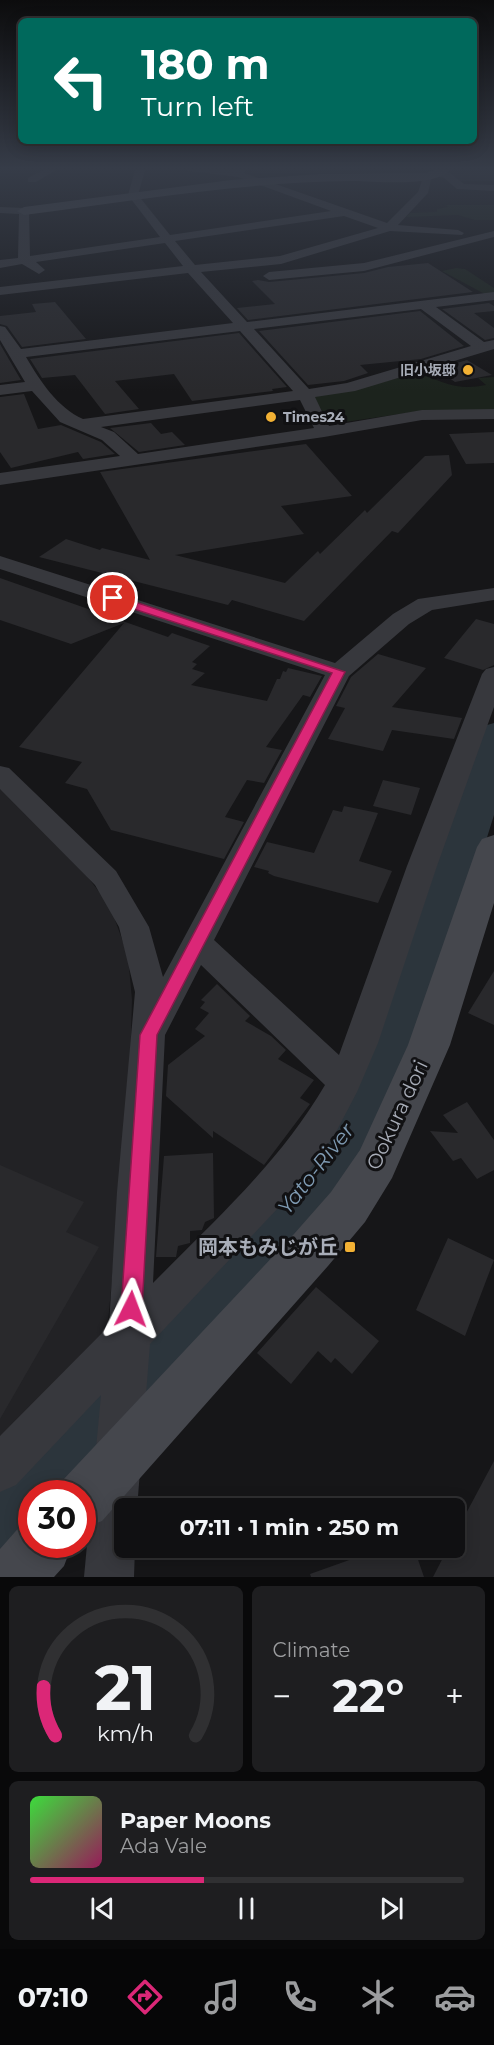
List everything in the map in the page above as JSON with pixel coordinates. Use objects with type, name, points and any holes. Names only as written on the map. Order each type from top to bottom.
[{"type":"street","points":[[24,244],[24,260]]},
{"type":"street","points":[[0,264],[137,244]]},
{"type":"street","points":[[172,244],[192,270],[208,283],[242,326],[304,394],[324,432]]},
{"type":"street","points":[[0,291],[281,260],[336,244]]},
{"type":"street","points":[[261,277],[364,267],[453,244]]},
{"type":"street","points":[[24,260],[57,283]]},
{"type":"street","points":[[183,287],[208,283]]},
{"type":"street","points":[[10,352],[242,326],[493,294]]},
{"type":"street","points":[[423,304],[488,345]]},
{"type":"street","points":[[0,330],[10,352],[36,386],[66,418],[108,436],[135,460]]},
{"type":"street","points":[[79,425],[349,388],[488,345]]},
{"type":"street","points":[[0,390],[36,386]]},
{"type":"street","points":[[0,479],[324,432],[422,415],[494,414]]},
{"type":"street","points":[[0,562],[339,672]]},
{"type":"street","points":[[148,1035],[339,672],[401,619],[426,604],[494,594]]},
{"type":"street","points":[[0,1469],[129,1344],[283,1177],[322,1123],[345,1082],[361,1043],[422,866],[494,674]]},
{"type":"street","points":[[0,774],[106,878],[134,927],[151,992],[136,1192],[129,1344],[116,1464],[109,1577]]},
{"type":"street","name":"Ookura dori","points":[[96,1486],[311,1250],[348,1207],[376,1164],[429,1045],[494,847]]},
{"type":"street","points":[[197,942],[345,1082]]},
{"type":"street","points":[[15,1577],[32,1558]]},
{"type":"shaded area","points":[[465,269],[494,288],[494,299],[442,271]]},
{"type":"shaded area","points":[[421,372],[445,383],[461,387],[486,385],[478,378],[494,377],[494,410],[427,410],[331,424],[312,396],[352,390]]},
{"type":"shaded area","points":[[0,787],[73,858],[110,906],[128,956],[132,1000],[130,1072],[107,1335],[0,1444]]},
{"type":"building","points":[[428,263],[473,292],[248,320],[237,308],[275,304],[252,281],[269,282],[364,273],[388,267]]},
{"type":"building","points":[[55,302],[86,339],[22,347],[7,326],[0,324],[0,316],[36,312],[32,304]]},
{"type":"building","points":[[489,303],[494,306],[494,311],[474,313],[494,328],[494,338],[485,340],[442,309]]},
{"type":"building","points":[[420,311],[464,346],[421,359],[360,365],[368,373],[344,381],[308,385],[259,331]]},
{"type":"building","points":[[239,333],[287,387],[272,389],[273,391],[192,401],[174,374],[115,381],[139,409],[105,414],[75,375],[42,378],[30,359]]},
{"type":"building","points":[[0,344],[21,380],[0,383]]},
{"type":"building","points":[[467,360],[492,375],[455,382],[436,369]]},
{"type":"building","points":[[24,394],[38,429],[61,425],[101,442],[115,454],[83,459],[78,452],[11,468],[0,452],[0,397]]},
{"type":"building","points":[[151,423],[161,434],[172,432],[185,445],[139,452],[110,428]]},
{"type":"building","points":[[494,432],[494,463],[466,464],[449,434]]},
{"type":"building","points":[[306,444],[352,496],[281,506],[304,534],[175,555],[285,583],[318,551],[320,554],[365,510],[367,513],[425,456],[449,455],[452,475],[398,533],[392,531],[304,621],[232,600],[228,605],[39,557],[66,539],[100,550],[102,548],[150,560],[100,472]]},
{"type":"building","points":[[0,578],[168,637],[172,633],[210,646],[192,662],[197,664],[192,669],[205,673],[191,685],[267,701],[277,679],[280,679],[283,671],[286,672],[288,668],[322,676],[310,697],[303,695],[266,747],[282,750],[264,783],[247,780],[225,817],[244,822],[224,859],[111,830],[87,789],[65,783],[82,762],[19,747],[124,623],[71,644],[0,620]]},
{"type":"building","points":[[476,619],[494,624],[494,665],[483,670],[444,658]]},
{"type":"building","points":[[378,654],[426,668],[392,707],[462,718],[454,739],[392,730],[383,751],[328,739],[345,708],[336,706],[351,677]]},
{"type":"building","points":[[383,780],[420,788],[411,815],[373,806]]},
{"type":"building","points":[[344,806],[378,813],[359,861],[392,871],[378,903],[274,876],[268,873],[269,871],[254,867],[267,842],[314,853],[333,810],[342,812]]},
{"type":"building","points":[[494,971],[494,1025],[468,1013]]},
{"type":"building","points":[[217,984],[250,1016],[245,1021],[271,1036],[286,1050],[278,1059],[314,1080],[300,1098],[310,1104],[264,1165],[213,1131],[213,1138],[166,1096],[168,1065],[205,1036],[195,1029],[209,1013],[200,1008],[205,1002],[201,1000]]},
{"type":"building","points":[[467,1102],[494,1140],[494,1170],[477,1179],[461,1158],[453,1161],[430,1131],[458,1133],[443,1115]]},
{"type":"building","points":[[213,1153],[214,1218],[205,1222],[202,1230],[190,1231],[190,1243],[178,1246],[176,1257],[156,1257],[164,1156]]},
{"type":"building","points":[[0,1165],[84,1202],[66,1232],[99,1247],[0,1419]]},
{"type":"building","points":[[448,1238],[494,1260],[465,1336],[416,1310]]},
{"type":"building","points":[[316,1287],[379,1341],[352,1374],[335,1358],[331,1363],[318,1351],[291,1384],[257,1353]]},
{"type":"building","points":[[494,1461],[494,1577],[433,1577],[443,1558],[465,1558],[465,1515]]},
{"type":"building","points":[[355,1558],[417,1558],[424,1577],[311,1577],[310,1574]]},
{"type":"waterway","name":"Yato-River","points":[[0,1515],[305,1189],[348,1131],[385,1059],[494,738]]},
{"type":"place","name":"旧小坂邸","points":[[468,370]]},
{"type":"place","name":"Times24","points":[[271,417]]},
{"type":"place","name":"岡本もみじが丘","points":[[350,1247]]},
{"type":"route","points":[[113,598],[339,672],[148,1035],[136,1192],[131,1309]]}]
